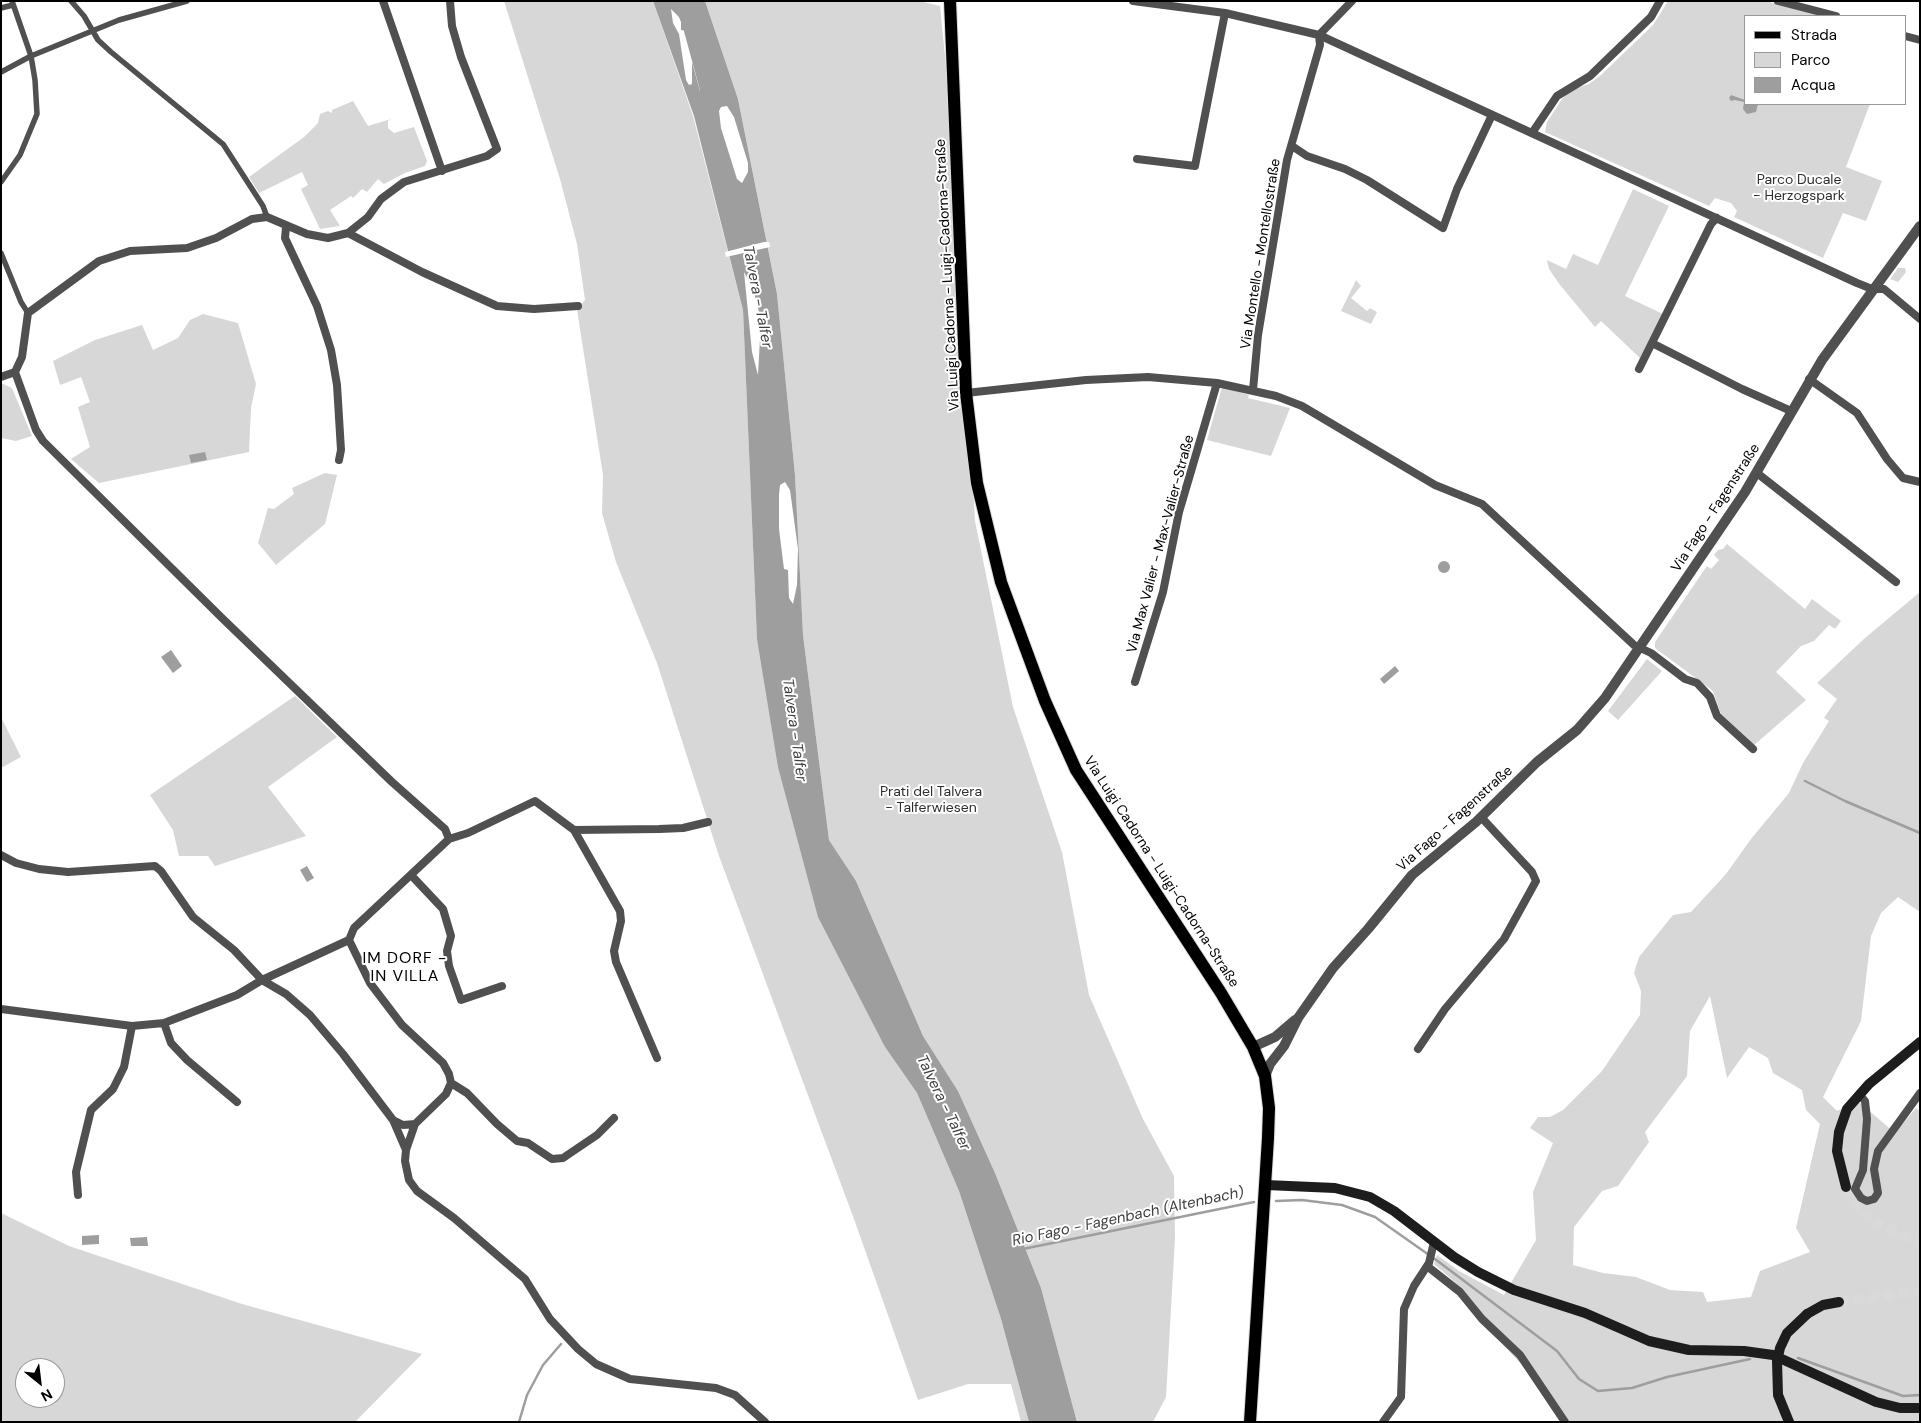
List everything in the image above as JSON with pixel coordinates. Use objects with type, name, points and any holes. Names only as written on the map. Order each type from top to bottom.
[{"type":"main road","name":"Via Luigi Cadorna - Luigi-Cadorna-Straße","points":[[950,1],[966,393],[977,483],[1001,582],[1045,701],[1076,770],[1221,993],[1253,1047],[1265,1076],[1269,1108],[1266,1185],[1250,1422]]},
{"type":"main road","points":[[1846,1187],[1838,1163],[1838,1140],[1845,1114],[1859,1094],[1920,1042]]},
{"type":"main road","points":[[1266,1185],[1318,1186],[1358,1192],[1394,1211],[1433,1245],[1467,1266],[1514,1290],[1585,1313],[1649,1340],[1688,1350],[1760,1352],[1787,1360],[1876,1402],[1900,1408],[1920,1408]]},
{"type":"main road","points":[[1789,1422],[1778,1394],[1776,1382],[1780,1348],[1787,1333],[1807,1314],[1823,1305],[1839,1302]]},
{"type":"street","points":[[71,1],[84,16],[93,32],[112,52],[224,144],[263,206],[267,217]]},
{"type":"street","points":[[1,72],[31,56],[119,20],[187,1]]},
{"type":"street","points":[[383,1],[442,170]]},
{"type":"street","points":[[28,313],[94,264],[119,253],[187,248],[216,238],[252,219],[267,217],[286,226],[328,238],[348,233],[358,227],[392,189],[404,182],[487,156],[497,149],[461,57],[452,26],[450,1]]},
{"type":"street","points":[[1319,35],[1352,1]]},
{"type":"street","points":[[1532,133],[1557,96],[1590,76],[1651,18],[1660,1]]},
{"type":"street","points":[[1778,1],[1832,15]]},
{"type":"street","points":[[1138,2],[1226,13],[1319,35],[1872,289],[1884,289],[1920,319]]},
{"type":"street","points":[[1,8],[12,3],[31,56],[35,80],[37,114],[20,155],[1,182]]},
{"type":"street","points":[[1137,158],[1195,166],[1226,13]]},
{"type":"street","name":"Via Montello - Montellostraße","points":[[1253,390],[1274,227],[1287,160],[1320,45],[1319,35]]},
{"type":"street","points":[[1906,36],[1920,40]]},
{"type":"street","points":[[1292,146],[1307,156],[1346,169],[1367,180],[1442,228],[1457,189],[1492,115]]},
{"type":"street","points":[[1639,369],[1712,224],[1718,218]]},
{"type":"street","points":[[286,226],[285,238],[317,306],[331,350],[337,385],[341,450],[339,460]]},
{"type":"street","name":"Via Fago - Fagenstraße","points":[[1265,1076],[1270,1064],[1284,1046],[1298,1018],[1333,968],[1412,875],[1481,817],[1530,768],[1577,730],[1605,698],[1757,472],[1809,379],[1872,289],[1920,226]]},
{"type":"street","points":[[348,233],[422,272],[497,306],[534,309],[578,306]]},
{"type":"street","points":[[1,253],[21,302],[28,313],[22,357],[14,372],[1,377]]},
{"type":"street","points":[[1652,343],[1742,389],[1791,411]]},
{"type":"street","points":[[14,372],[36,430],[43,441],[222,618],[392,782],[437,820],[449,839]]},
{"type":"street","points":[[966,393],[1136,377],[1217,383],[1253,390],[1302,406],[1435,485],[1482,504],[1639,648],[1651,653],[1686,679],[1697,683],[1710,697],[1717,716],[1753,749]]},
{"type":"street","points":[[1809,379],[1857,412],[1887,459],[1903,478],[1920,482]]},
{"type":"street","name":"Via Max Valier - Max-Valier-Straße","points":[[1135,682],[1163,592],[1179,512],[1217,383]]},
{"type":"street","points":[[1757,472],[1896,582]]},
{"type":"street","points":[[1,1009],[132,1026],[164,1023],[237,995],[262,980],[349,940],[354,928],[449,839],[468,833],[535,801],[574,830],[620,911],[621,921],[614,952],[616,962],[657,1058]]},
{"type":"street","points":[[1418,1049],[1445,1009],[1504,939],[1536,881],[1532,872],[1481,817]]},
{"type":"street","points":[[574,830],[667,829],[708,822]]},
{"type":"street","points":[[1,855],[16,863],[39,869],[68,872],[155,866],[161,871],[192,918],[234,950],[262,980],[286,994],[310,1015],[392,1120],[406,1150]]},
{"type":"street","points":[[411,875],[443,909],[451,936],[448,951],[449,966],[461,1000],[502,986]]},
{"type":"street","points":[[349,940],[370,983],[402,1025],[442,1063],[450,1074],[451,1083],[446,1094],[415,1124],[406,1150],[405,1161],[409,1180],[417,1191],[454,1218],[525,1279],[550,1319],[578,1349],[596,1364],[630,1379],[716,1388],[735,1395],[765,1422]]},
{"type":"street","name":"Via Fago - Fagenstraße","points":[[1253,1047],[1275,1037],[1298,1018]]},
{"type":"street","points":[[164,1023],[172,1042],[187,1060],[237,1102]]},
{"type":"street","points":[[78,1195],[76,1172],[91,1110],[113,1089],[124,1067],[132,1026]]},
{"type":"street","points":[[451,1083],[468,1093],[497,1124],[517,1141],[528,1143],[552,1159],[563,1158],[597,1135],[614,1118]]},
{"type":"street","points":[[1859,1094],[1865,1101],[1867,1110],[1863,1170],[1855,1189],[1861,1198],[1867,1201],[1877,1197],[1879,1190],[1874,1169],[1878,1151],[1920,1093]]},
{"type":"street","points":[[392,1120],[403,1125],[415,1124]]},
{"type":"street","points":[[1384,1422],[1401,1397],[1404,1309],[1414,1286],[1428,1264],[1433,1245]]},
{"type":"street","points":[[1428,1264],[1458,1290],[1482,1319],[1520,1355],[1565,1422]]},
{"type":"green space","points":[[504,1],[653,1],[693,116],[743,310],[757,639],[885,1047],[917,1093],[959,1191],[1001,1319],[1029,1422],[1021,1422],[1011,1384],[968,1384],[918,1400],[854,1219],[719,856],[657,663],[616,562],[602,513],[603,475],[577,310],[585,300],[577,244],[560,179]]},
{"type":"green space","name":"Prati del Talvera - Talferwiesen","points":[[705,1],[919,1],[940,6],[954,146],[975,521],[1013,707],[1062,852],[1089,995],[1143,1119],[1174,1176],[1175,1238],[1166,1397],[1153,1422],[1077,1422],[1041,1288],[995,1173],[958,1091],[923,1036],[856,881],[829,840],[803,635],[795,475],[777,294],[738,99]]},
{"type":"green space","name":"Parco Ducale - Herzogspark","points":[[1668,1],[1766,1],[1818,15],[1744,15],[1744,105],[1870,105],[1846,167],[1882,181],[1866,221],[1843,213],[1823,258],[1734,217],[1737,211],[1731,203],[1715,198],[1709,206],[1545,132],[1547,122],[1562,99],[1571,90],[1589,84],[1601,75],[1653,25]]},
{"type":"green space","points":[[353,101],[368,126],[391,119],[388,121],[388,128],[394,133],[414,127],[427,161],[425,166],[405,173],[384,184],[378,179],[367,192],[362,189],[353,198],[351,196],[330,210],[340,226],[320,229],[301,189],[308,185],[302,172],[259,193],[249,177],[304,137],[318,123],[320,114],[328,111],[332,113],[332,110]]},
{"type":"green space","points":[[1633,189],[1669,206],[1625,296],[1663,314],[1640,358],[1601,321],[1595,327],[1560,285],[1549,269],[1547,260],[1566,269],[1573,254],[1598,265]]},
{"type":"green space","points":[[1898,268],[1905,268],[1906,272],[1898,282],[1890,279]]},
{"type":"green space","points":[[1356,280],[1361,286],[1351,298],[1367,311],[1370,308],[1377,312],[1371,324],[1341,311]]},
{"type":"green space","points":[[203,314],[238,323],[256,384],[251,408],[249,452],[99,483],[71,459],[90,447],[78,407],[90,402],[81,377],[60,385],[53,361],[95,340],[142,325],[153,350],[178,338],[190,320]]},
{"type":"green space","points":[[1,383],[12,388],[32,436],[16,441],[1,438]]},
{"type":"green space","points":[[1222,387],[1249,395],[1248,398],[1290,408],[1271,456],[1207,440]]},
{"type":"green space","points":[[325,473],[337,475],[325,524],[276,565],[258,543],[268,508],[274,509],[294,494],[292,488]]},
{"type":"green space","points":[[1727,544],[1805,609],[1812,599],[1841,621],[1835,629],[1829,625],[1814,641],[1801,646],[1776,672],[1806,700],[1753,746],[1722,717],[1713,691],[1655,648],[1655,642],[1707,566],[1711,569],[1719,560],[1714,555]]},
{"type":"green space","points":[[1920,592],[1920,912],[1898,897],[1881,913],[1871,936],[1861,1021],[1823,1097],[1837,1111],[1859,1102],[1895,1133],[1916,1108],[1920,1111],[1920,1422],[1560,1422],[1526,1369],[1472,1312],[1454,1289],[1457,1284],[1434,1264],[1437,1255],[1459,1271],[1504,1295],[1536,1240],[1533,1192],[1553,1143],[1530,1128],[1538,1117],[1550,1117],[1563,1110],[1602,1071],[1640,1015],[1641,991],[1634,973],[1639,957],[1673,915],[1691,912],[1726,874],[1751,839],[1789,793],[1803,763],[1829,721],[1824,718],[1837,699],[1817,683],[1865,638]],"holes":[[[1710,996],[1727,1078],[1749,1047],[1768,1058],[1773,1073],[1802,1090],[1806,1110],[1820,1124],[1796,1228],[1810,1252],[1760,1271],[1751,1297],[1707,1302],[1703,1292],[1670,1290],[1636,1277],[1603,1273],[1573,1265],[1574,1227],[1602,1191],[1618,1186],[1649,1142],[1645,1132],[1687,1076],[1690,1031]]]},
{"type":"green space","points":[[1647,659],[1662,671],[1618,720],[1608,711]]},
{"type":"green space","points":[[295,696],[337,737],[268,787],[306,836],[215,866],[208,856],[179,856],[173,830],[150,795]]},
{"type":"green space","points":[[1,720],[21,757],[1,768]]},
{"type":"green space","points":[[1,1213],[69,1246],[242,1304],[422,1354],[355,1422],[1,1422]]},
{"type":"water","points":[[653,1],[705,1],[738,99],[777,294],[795,475],[803,635],[829,840],[856,881],[923,1036],[958,1091],[995,1173],[1041,1288],[1077,1422],[1029,1422],[1001,1319],[959,1191],[917,1093],[885,1047],[818,917],[778,767],[757,639],[743,310],[694,116]],"holes":[[[671,9],[681,19],[681,30],[692,32],[703,53],[709,78],[700,91],[692,62],[692,84],[689,85],[686,80],[679,34],[673,23]],[[727,106],[734,117],[748,163],[748,172],[742,183],[737,179],[721,128],[719,111],[721,107]],[[744,272],[753,288],[761,320],[758,375],[752,352]],[[785,482],[790,490],[798,549],[797,585],[793,604],[789,598],[788,570],[784,569],[779,529],[780,485]]]},
{"type":"water","points":[[1731,95],[1744,100],[1744,102],[1731,101],[1729,98]]},
{"type":"water","points":[[1744,102],[1744,105],[1758,105],[1756,112],[1747,114],[1743,109]]},
{"type":"water","points":[[205,452],[207,460],[191,463],[189,455]]},
{"type":"water","points":[[1442,561],[1446,561],[1450,567],[1446,573],[1442,573],[1438,569],[1438,565]]},
{"type":"water","points":[[171,650],[182,666],[173,673],[161,657]]},
{"type":"water","points":[[1395,666],[1399,671],[1384,684],[1380,679]]},
{"type":"water","points":[[307,866],[314,878],[307,882],[300,870]]},
{"type":"water","points":[[99,1235],[99,1244],[82,1245],[82,1236]]},
{"type":"water","points":[[147,1237],[148,1246],[131,1246],[130,1238]]},
{"type":"pier","points":[[769,242],[770,247],[726,257],[725,252]]},
{"type":"waterway","name":"Talvera - Talfer","points":[[681,1],[690,23],[712,104]]},
{"type":"waterway","points":[[1805,781],[1845,801],[1920,833]]},
{"type":"waterway","points":[[1276,1201],[1302,1200],[1342,1205],[1375,1217],[1439,1262],[1557,1351],[1579,1379],[1598,1391],[1632,1388],[1667,1377],[1750,1359]]},
{"type":"waterway","name":"Rio Fago - Fagenbach (Altenbach)","points":[[1023,1249],[1254,1202]]},
{"type":"waterway","points":[[519,1422],[527,1395],[543,1365],[561,1344]]},
{"type":"waterway","name":"Rio Fago - Fagenbach (Altenbach)","points":[[1798,1358],[1903,1396],[1920,1395]]},
{"type":"tunnel","points":[[1846,1187],[1855,1203],[1874,1222],[1920,1243]]},
{"type":"tunnel","points":[[1839,1302],[1920,1291]]},
{"type":"district","name":"IM DORF - IN VILLA","points":[[405,968]]}]
